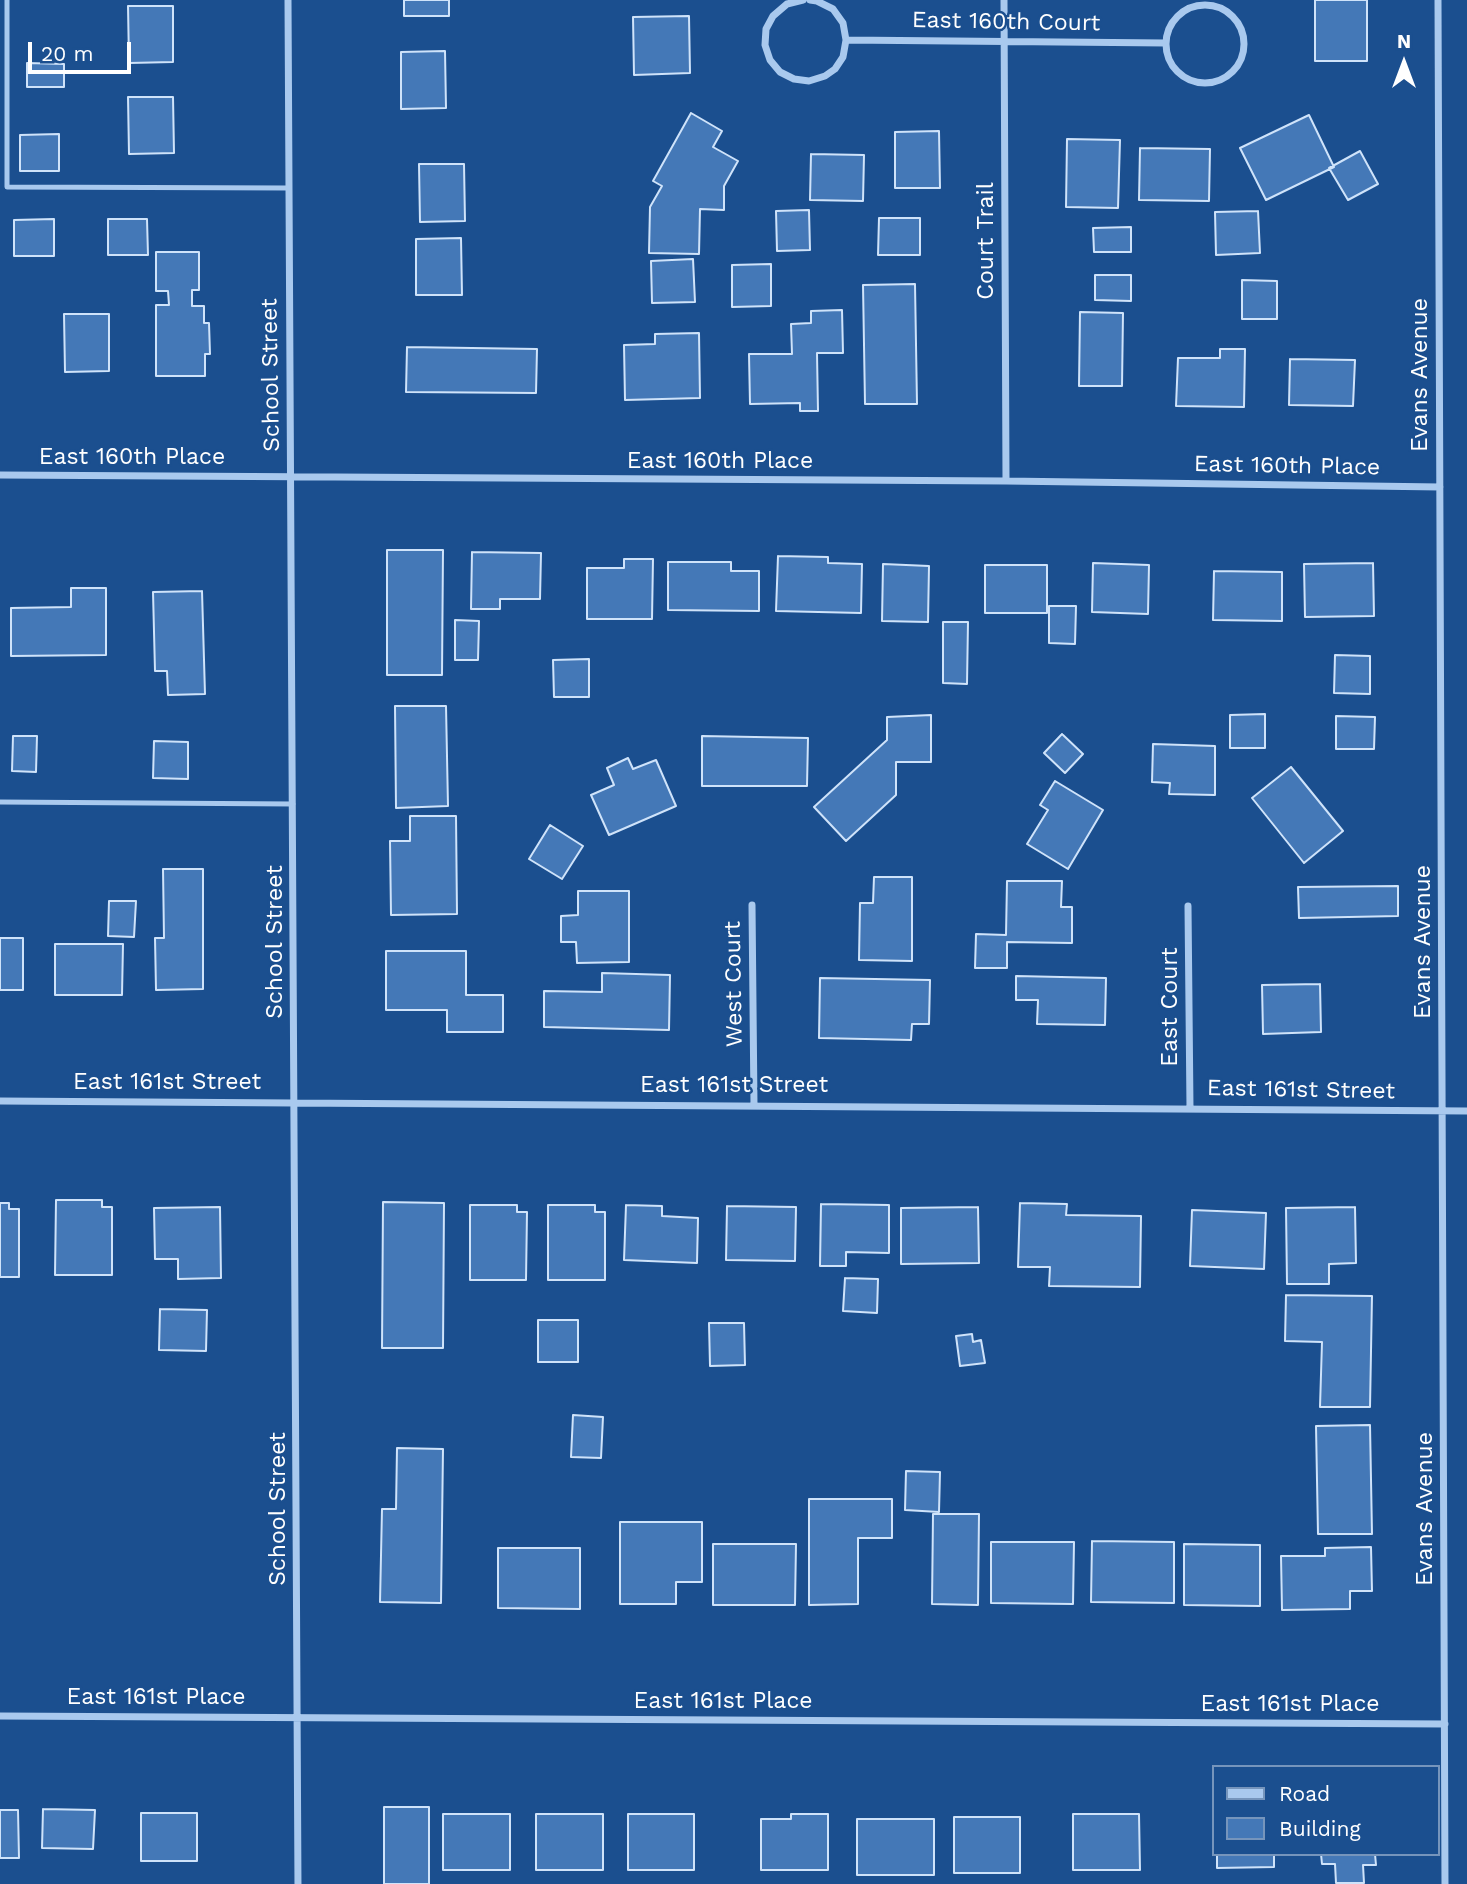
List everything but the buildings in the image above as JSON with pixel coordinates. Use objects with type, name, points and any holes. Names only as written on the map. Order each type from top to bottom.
[{"type":"street","name":"School Street","points":[[288,0],[298,1884]]},
{"type":"street","points":[[803,0],[787,4],[773,16],[766,29],[765,45],[770,60],[780,72],[794,79],[810,81],[835,69],[843,57],[846,40],[843,23],[833,9],[810,0]]},
{"type":"street","name":"Court Trail","points":[[1004,0],[1006,481]]},
{"type":"street","name":"Evans Avenue","points":[[1438,0],[1446,1884]]},
{"type":"street","points":[[1199,4],[1225,9],[1236,18],[1243,30],[1245,44],[1238,67],[1218,81],[1205,83],[1193,81],[1173,67],[1167,56],[1166,43],[1168,30],[1175,18],[1186,9],[1199,4]]},
{"type":"street","name":"East 160th Court","points":[[846,40],[1166,43]]},
{"type":"street","name":"East 160th Place","points":[[0,475],[1006,481],[1440,487]]},
{"type":"street","name":"West Court","points":[[752,905],[754,1105]]},
{"type":"street","name":"East Court","points":[[1188,906],[1190,1108]]},
{"type":"street","name":"East 161st Street","points":[[0,1101],[1467,1111]]},
{"type":"street","name":"East 161st Place","points":[[0,1716],[1445,1724]]},
{"type":"lane","points":[[7,0],[7,187],[288,188]]},
{"type":"lane","points":[[0,802],[293,804]]}]
